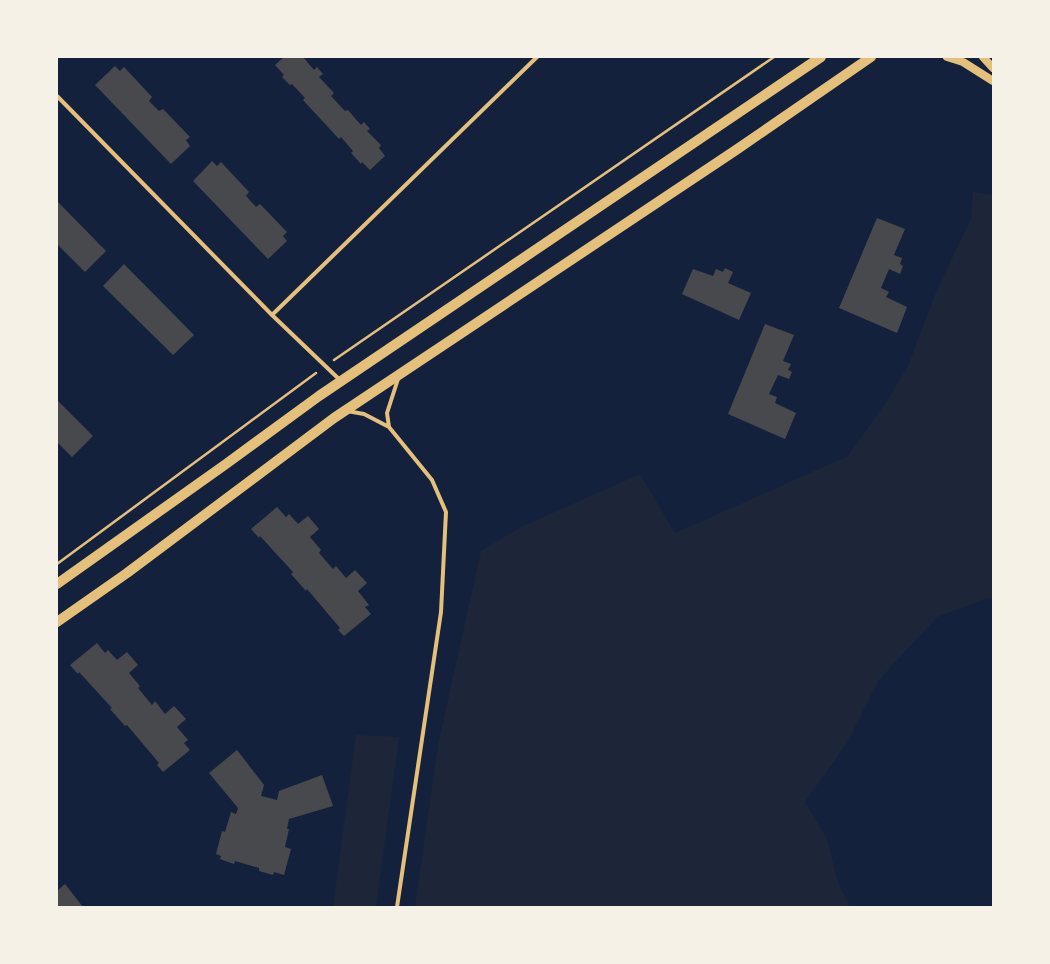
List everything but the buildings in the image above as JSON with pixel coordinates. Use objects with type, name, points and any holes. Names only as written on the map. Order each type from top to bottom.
[{"type":"main road","points":[[57,584],[341,381],[821,57]]},
{"type":"main road","points":[[57,622],[127,573],[345,411],[873,57]]},
{"type":"main road","points":[[947,57],[963,62],[993,81]]},
{"type":"main road","points":[[983,57],[993,68]]},
{"type":"street","points":[[272,315],[537,57]]},
{"type":"street","points":[[57,96],[272,315],[341,381]]},
{"type":"street","points":[[389,427],[387,413],[399,375]]},
{"type":"street","points":[[345,411],[364,414],[389,427],[432,480],[446,512],[441,612],[397,907]]},
{"type":"path","points":[[57,564],[325,366],[774,57]]},
{"type":"shaded area","points":[[973,192],[993,195],[993,598],[985,599],[937,617],[878,681],[847,743],[805,802],[827,839],[838,883],[850,907],[415,907],[438,745],[481,551],[521,527],[640,474],[675,533],[848,456],[886,402],[908,366],[934,297],[971,218]]},
{"type":"shaded area","points":[[356,735],[399,737],[376,907],[333,907]]}]
